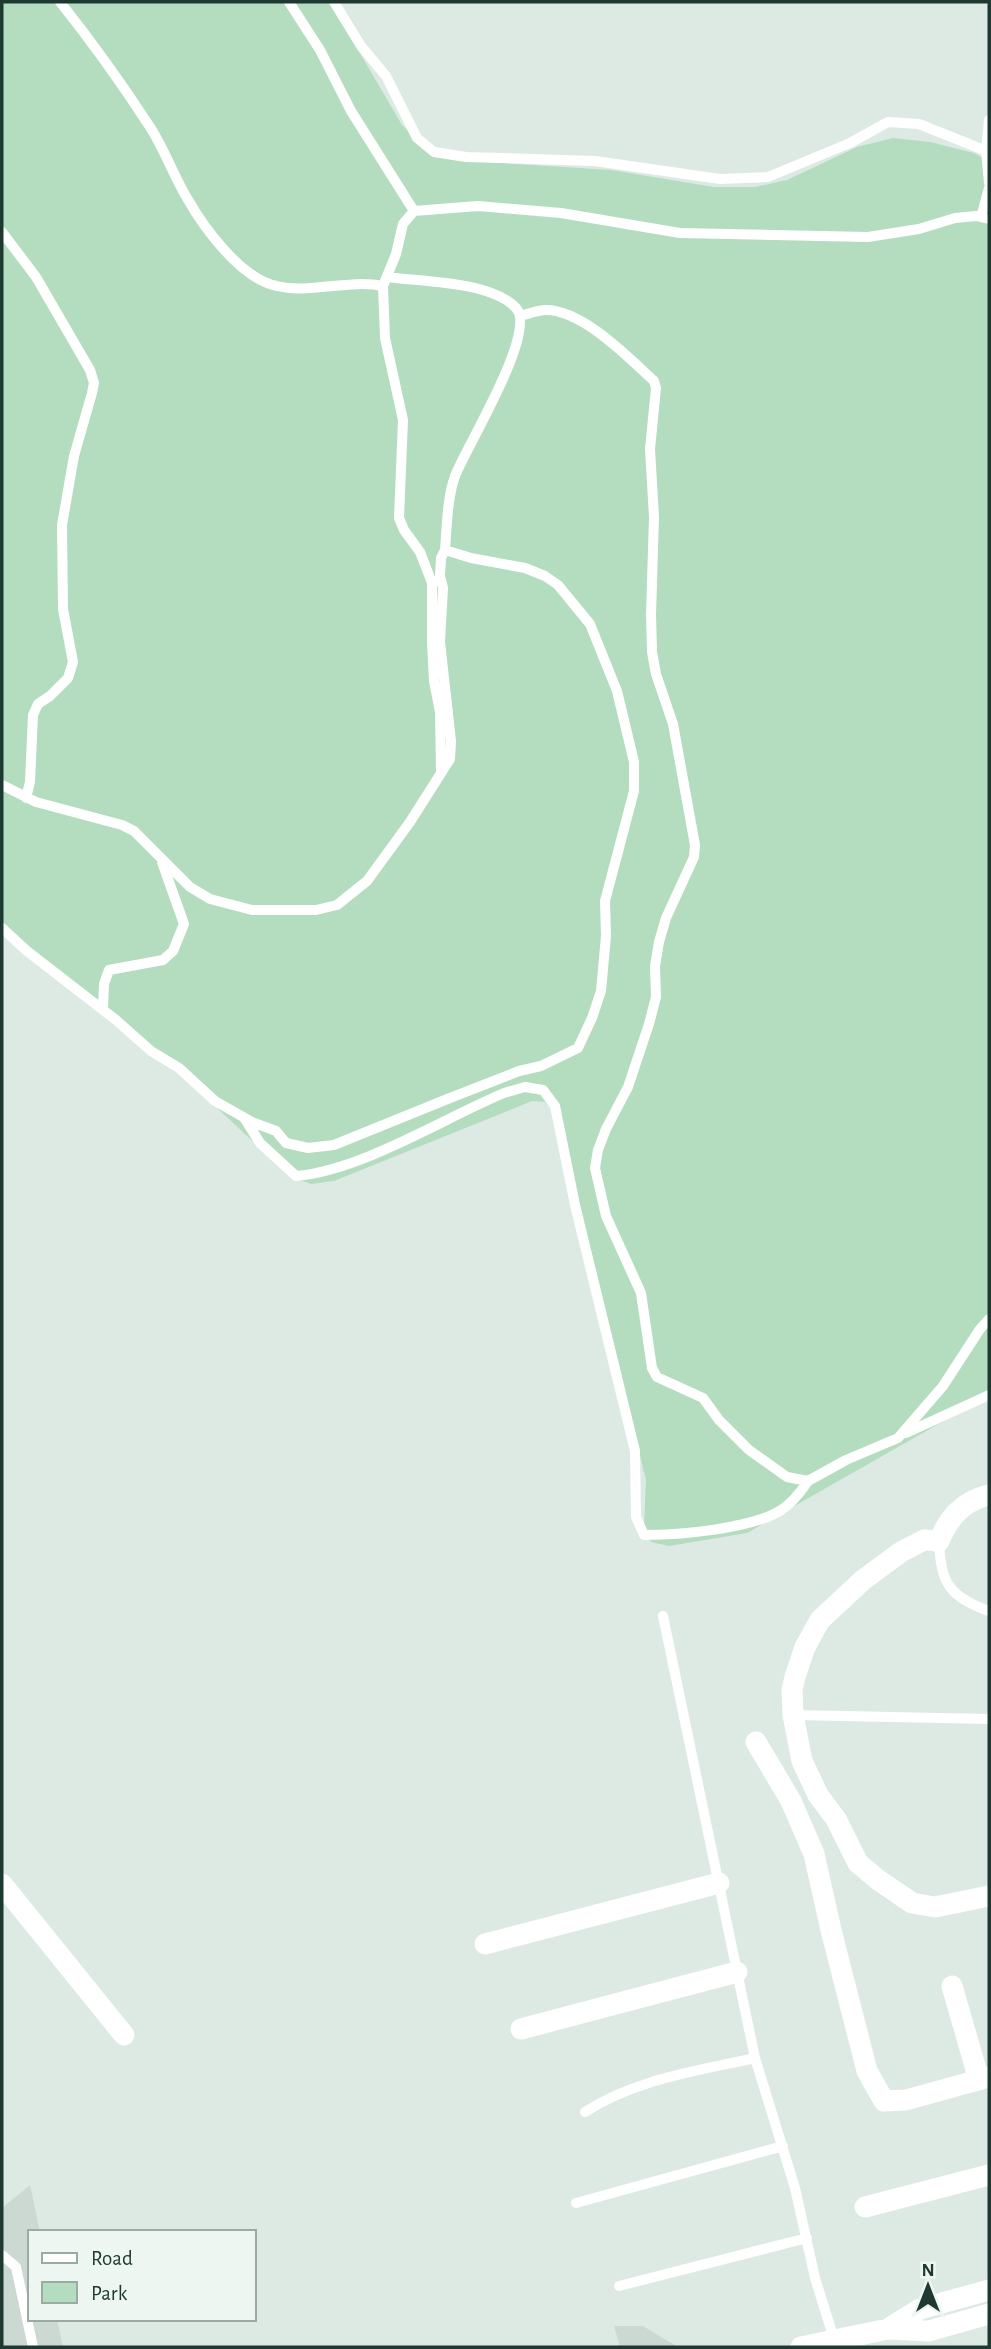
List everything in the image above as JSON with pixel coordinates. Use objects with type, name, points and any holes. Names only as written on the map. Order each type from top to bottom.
[{"type":"street","points":[[989,1495],[970,1502],[954,1514],[939,1541],[924,1540],[901,1552],[863,1580],[820,1620],[805,1647],[792,1690],[793,1715],[802,1761],[818,1795],[836,1819],[858,1863],[877,1880],[912,1903],[935,1907],[989,1896]]},
{"type":"street","points":[[756,1742],[791,1801],[814,1854],[867,2071],[884,2101],[906,2100],[984,2078],[952,1986]]},
{"type":"street","points":[[485,1944],[719,1883]]},
{"type":"street","points":[[2,1884],[124,2035]]},
{"type":"street","points":[[521,2029],[737,1972]]},
{"type":"street","points":[[865,2207],[989,2175]]},
{"type":"street","points":[[888,2329],[920,2309],[989,2290]]},
{"type":"street","points":[[801,2347],[888,2329],[929,2331],[989,2314]]},
{"type":"lane","points":[[60,2],[114,71],[160,144],[198,216],[236,262],[254,276],[276,286],[314,287],[385,281],[460,284],[479,289],[514,305],[520,316],[520,329],[500,387],[455,476],[447,514],[445,550],[436,580]]},
{"type":"lane","points":[[289,2],[320,50],[351,111],[414,211]]},
{"type":"lane","points":[[334,2],[361,46],[386,76],[417,138],[434,152],[466,157],[596,161],[720,179],[768,177],[850,143],[888,122],[919,124],[988,151]]},
{"type":"lane","points":[[2,785],[26,798],[122,825],[134,831],[162,862],[190,887],[210,899],[253,910],[316,910],[337,905],[367,881],[410,822],[433,781],[441,775],[450,759],[446,742],[440,642],[443,588],[404,530],[399,518],[403,420],[385,338],[385,281],[396,254],[403,224],[414,211],[478,206],[561,213],[680,233],[868,237],[919,229],[955,218],[985,218],[989,186],[989,120]]},
{"type":"lane","points":[[2,232],[47,294],[90,370],[93,383],[74,456],[62,525],[63,609],[73,662],[68,678],[38,704],[33,715],[30,782],[26,798]]},
{"type":"lane","points":[[520,316],[545,310],[557,312],[590,327],[654,381],[656,388],[650,449],[654,517],[652,652],[656,674],[673,724],[695,845],[694,857],[666,918],[659,942],[654,967],[656,997],[649,1024],[628,1087],[598,1150],[595,1168],[606,1216],[641,1293],[652,1368],[657,1377],[703,1398],[719,1420],[749,1450],[787,1477],[808,1481]]},
{"type":"lane","points":[[2,928],[152,1051],[179,1068],[215,1101],[276,1131],[286,1143],[308,1148],[334,1145],[519,1071],[541,1066],[578,1048],[601,991],[606,936],[605,901],[634,791],[634,762],[617,691],[590,624],[558,585],[525,568],[445,550]]},
{"type":"lane","points":[[103,1010],[104,984],[109,970],[163,960],[173,951],[180,937],[184,924],[162,862]]},
{"type":"lane","points":[[243,1117],[260,1143],[296,1176],[312,1175],[371,1154],[504,1093],[525,1087],[543,1090],[555,1106],[575,1205],[635,1451],[636,1517],[644,1535],[713,1529],[778,1512],[797,1497],[808,1481],[989,1395]]},
{"type":"lane","points":[[897,1437],[943,1386],[989,1319]]},
{"type":"lane","points":[[939,1541],[940,1567],[944,1581],[966,1603],[989,1611]]},
{"type":"lane","points":[[663,1616],[755,2058],[783,2146],[815,2277],[834,2339]]},
{"type":"lane","points":[[793,1715],[989,1719]]},
{"type":"lane","points":[[585,2112],[640,2084],[755,2058]]},
{"type":"lane","points":[[576,2203],[783,2146]]},
{"type":"lane","points":[[619,2286],[807,2238]]},
{"type":"lane","points":[[2,2255],[16,2267],[33,2347]]},
{"type":"shaded area","points":[[30,2185],[40,2230],[28,2230],[28,2321],[57,2321],[63,2347],[2,2347],[2,2208]]},
{"type":"shaded area","points":[[614,2326],[643,2326],[678,2347],[620,2347]]},
{"type":"green space","points":[[2,2],[330,2],[402,125],[428,151],[454,160],[611,170],[714,187],[755,187],[787,180],[857,147],[893,138],[930,142],[974,153],[989,161],[989,1399],[942,1422],[747,1533],[669,1546],[651,1542],[644,1528],[646,1480],[556,1113],[545,1102],[532,1101],[334,1181],[311,1184],[291,1177],[187,1080],[2,934]]}]
